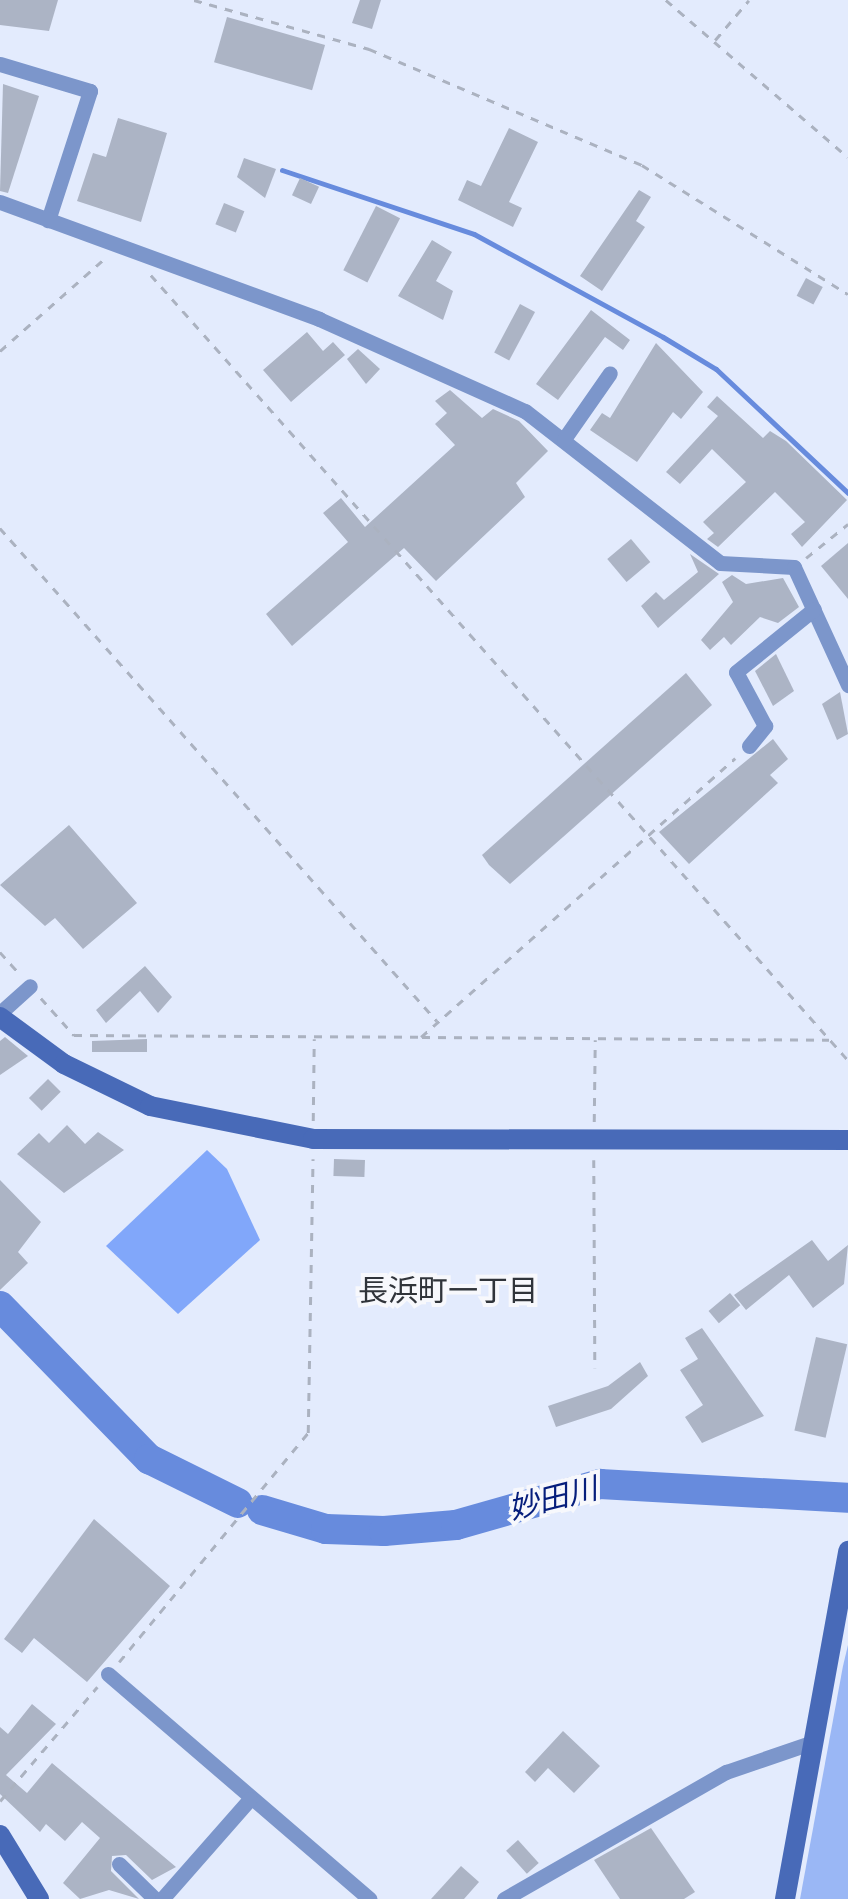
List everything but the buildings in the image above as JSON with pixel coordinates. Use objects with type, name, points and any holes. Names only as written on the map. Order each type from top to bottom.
[{"type":"street","points":[[0,64],[90,91],[48,220]]},
{"type":"street","points":[[0,202],[123,243],[480,388],[564,439],[720,563],[794,567],[848,685]]},
{"type":"street","points":[[564,439],[610,374]]},
{"type":"street","points":[[749,746],[765,726],[736,672],[814,609]]},
{"type":"street","points":[[30,986],[0,1015],[64,1064],[150,1106],[313,1138],[848,1140]]},
{"type":"street","points":[[785,1899],[848,1551]]},
{"type":"street","points":[[109,1674],[370,1899]]},
{"type":"street","points":[[504,1899],[726,1772],[813,1742]]},
{"type":"street","points":[[119,1864],[159,1899],[250,1798]]},
{"type":"street","points":[[0,1835],[6,1858],[39,1899]]},
{"type":"path","points":[[194,0],[369,49],[642,165],[848,294]]},
{"type":"path","points":[[666,0],[848,157]]},
{"type":"path","points":[[714,42],[750,0]]},
{"type":"path","points":[[0,351],[123,243]]},
{"type":"path","points":[[149,272],[848,1060]]},
{"type":"path","points":[[794,567],[848,524]]},
{"type":"path","points":[[0,528],[438,1022]]},
{"type":"path","points":[[420,1037],[749,746]]},
{"type":"path","points":[[74,1034],[831,1040]]},
{"type":"path","points":[[0,1801],[308,1433],[314,1038]]},
{"type":"path","points":[[595,1038],[595,1368]]},
{"type":"shaded area","points":[[207,1150],[227,1169],[260,1240],[178,1314],[106,1246]]},
{"type":"shaded area","points":[[848,1645],[848,1899],[800,1899],[843,1666]]},
{"type":"waterway","points":[[282,170],[474,234],[663,337],[716,369],[848,493]]},
{"type":"waterway","name":"妙田川","points":[[0,1306],[149,1459],[238,1503]]},
{"type":"waterway","name":"妙田川","points":[[262,1510],[326,1529],[384,1531],[456,1525],[600,1484],[848,1498]]},
{"type":"district","name":"長浜町一丁目","points":[[448,1291]]}]
